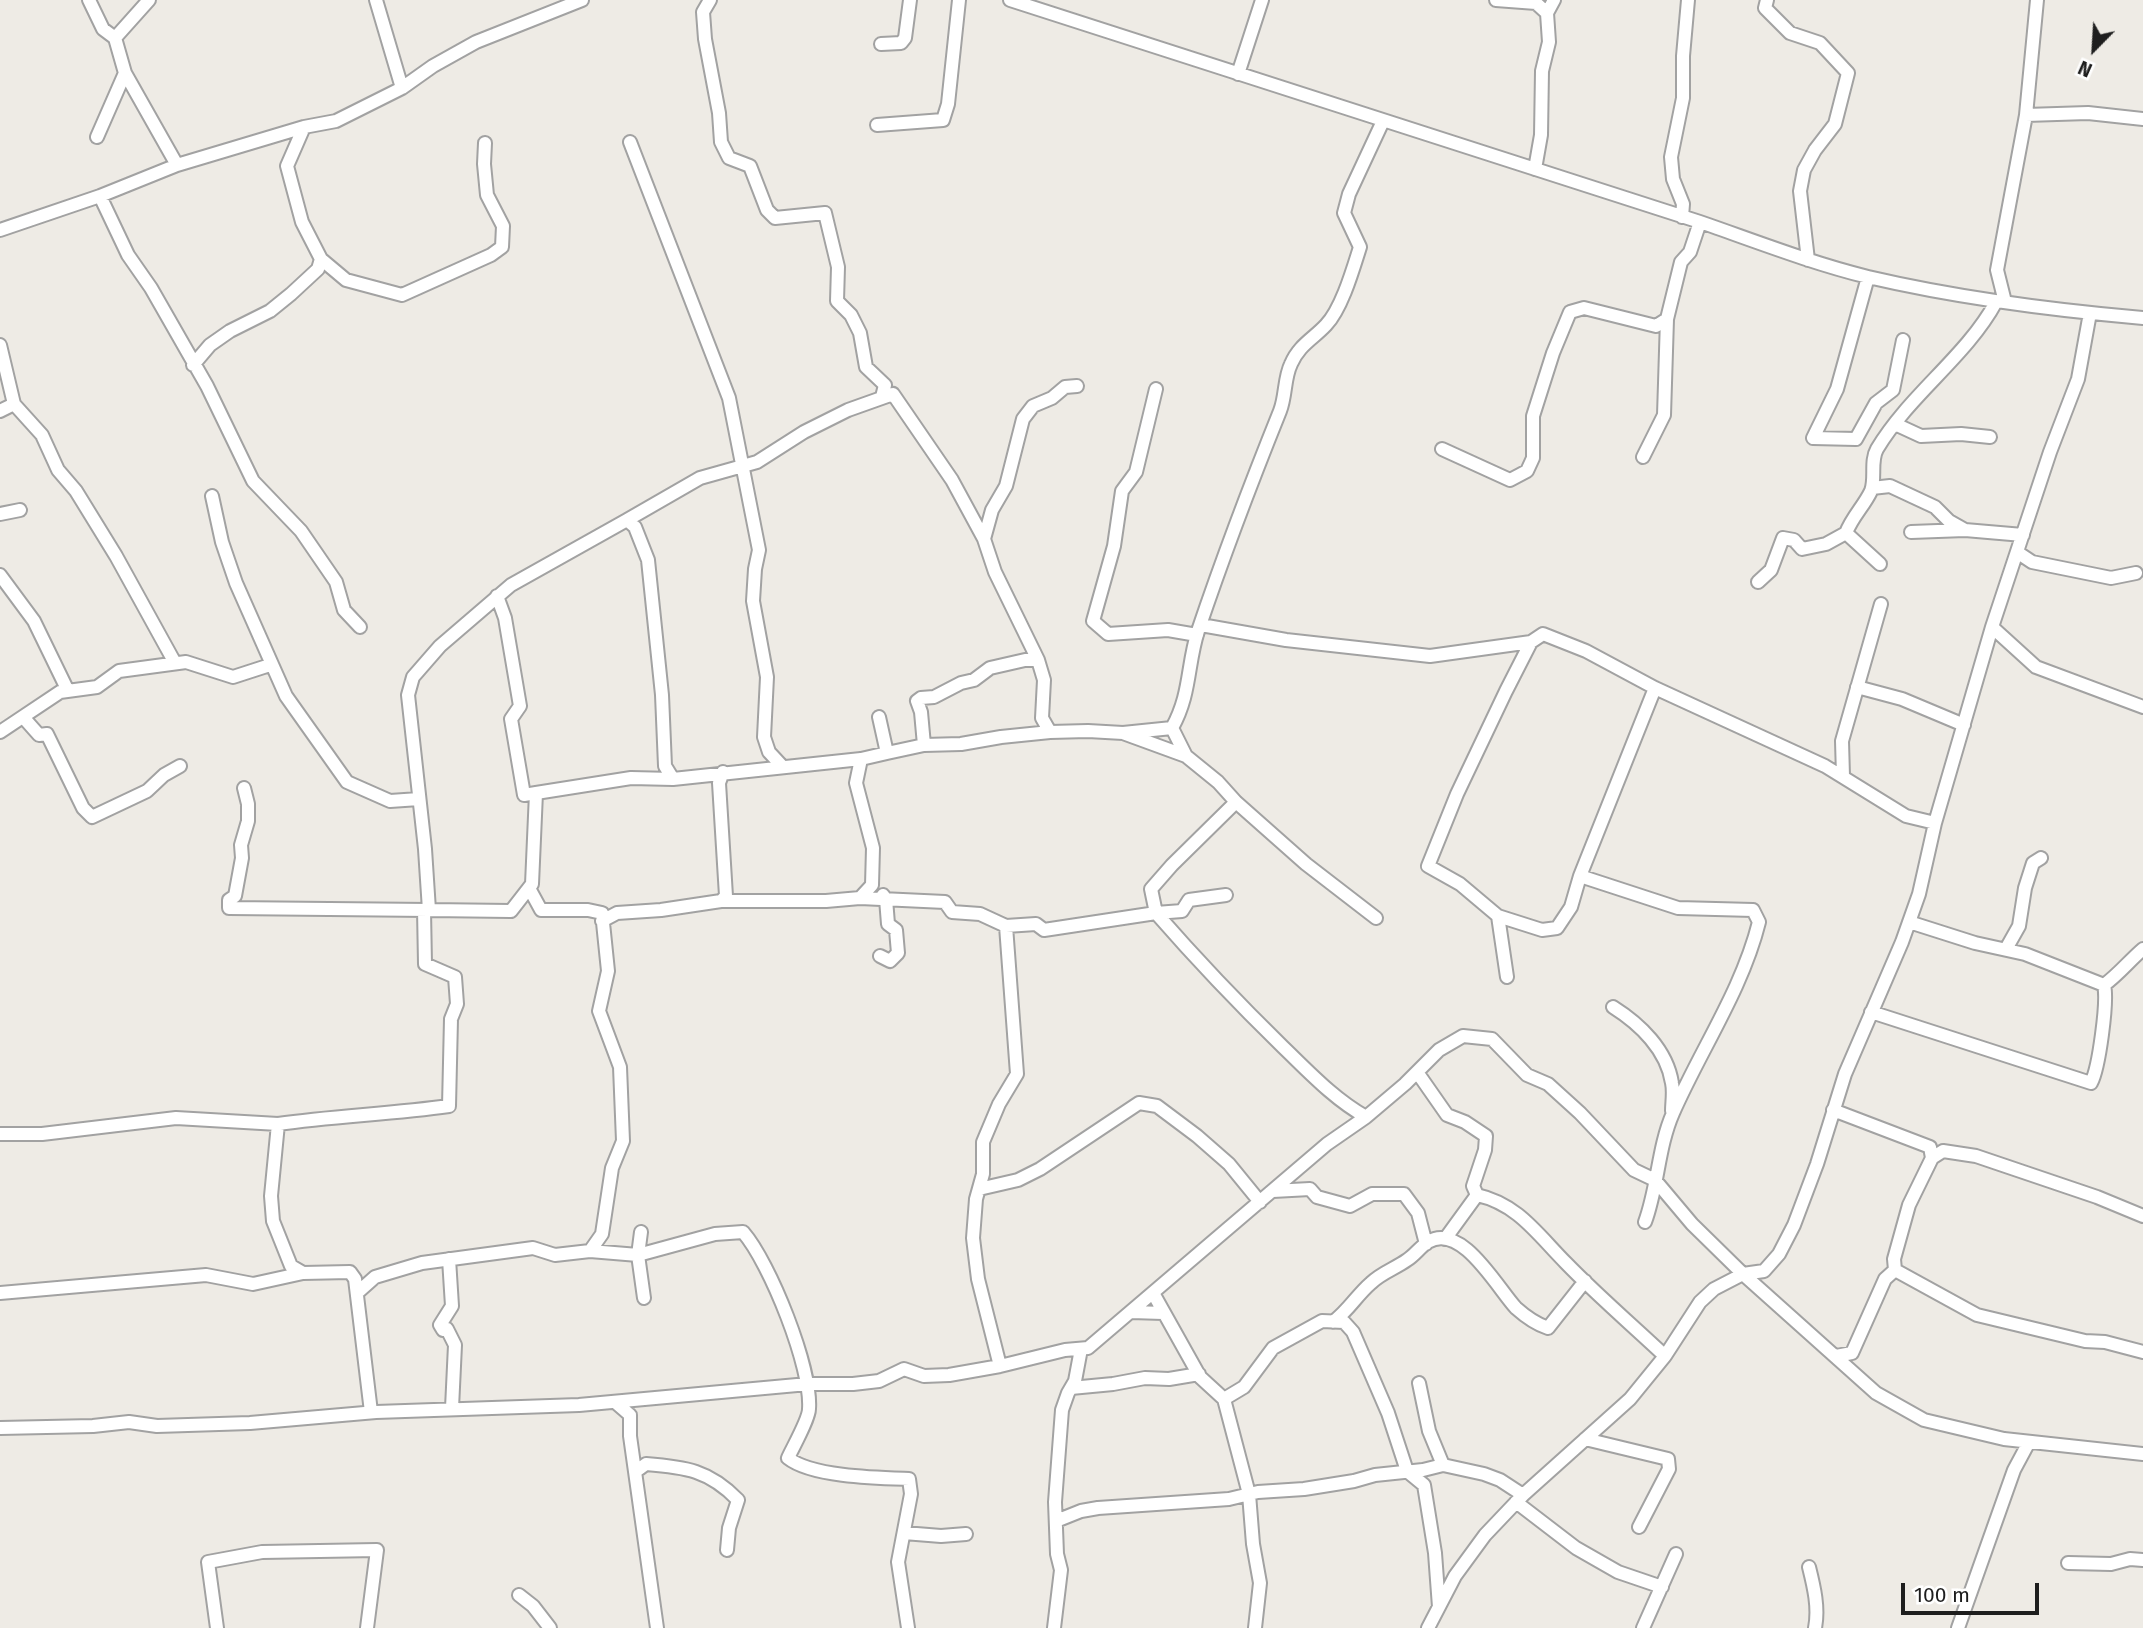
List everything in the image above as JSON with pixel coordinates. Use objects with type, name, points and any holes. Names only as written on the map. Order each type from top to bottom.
[{"type":"street","points":[[89,0],[103,29],[115,38],[125,73],[177,165]]},
{"type":"street","points":[[115,38],[149,0]]},
{"type":"street","points":[[376,0],[402,88]]},
{"type":"street","points":[[710,0],[703,12],[705,39],[719,113],[721,142],[729,158],[750,166],[767,210],[775,218],[825,213],[838,267],[837,301],[850,315],[860,334],[866,367],[885,385],[882,397]]},
{"type":"street","points":[[881,44],[901,43],[905,38],[910,0]]},
{"type":"street","points":[[877,125],[943,120],[948,104],[959,0]]},
{"type":"street","points":[[1010,0],[1700,222],[1808,260],[1868,277],[2001,302],[2143,318]]},
{"type":"street","points":[[1238,74],[1262,0]]},
{"type":"street","points":[[1496,0],[1536,3],[1547,13]]},
{"type":"street","points":[[1535,169],[1542,135],[1542,71],[1549,41],[1547,13],[1554,0]]},
{"type":"street","points":[[1682,217],[1683,204],[1673,179],[1671,157],[1684,98],[1684,45],[1688,0]]},
{"type":"street","points":[[1767,0],[1765,8],[1790,33],[1821,43],[1848,73],[1835,124],[1804,170],[1800,191],[1808,260]]},
{"type":"street","points":[[1758,582],[1771,570],[1783,538],[1794,540],[1802,549],[1826,544],[1846,533],[1850,520],[1872,488],[1875,452],[1895,424],[2001,302],[1997,270],[2026,116],[2038,0]]},
{"type":"street","points":[[0,230],[100,196],[177,165],[304,127],[337,121],[402,88],[475,42],[576,1]]},
{"type":"street","points":[[97,137],[125,73]]},
{"type":"street","points":[[2026,116],[2088,113],[2143,119]]},
{"type":"street","points":[[1172,728],[1180,713],[1189,682],[1199,630],[1248,490],[1281,407],[1290,365],[1305,341],[1327,325],[1335,312],[1360,247],[1343,213],[1383,121]]},
{"type":"street","points":[[304,127],[287,166],[302,222],[321,259],[346,280],[402,295],[491,255],[502,247],[503,226],[487,194],[485,143]]},
{"type":"street","points":[[631,142],[729,398],[760,550],[755,569],[753,601],[767,677],[764,737],[769,752],[782,766]]},
{"type":"street","points":[[100,196],[128,255],[207,386],[253,481],[301,531],[336,582],[344,610],[360,627]]},
{"type":"street","points":[[1643,457],[1664,415],[1667,319],[1681,262],[1690,252],[1700,222]]},
{"type":"street","points":[[193,365],[210,345],[230,331],[270,312],[318,269],[321,259]]},
{"type":"street","points":[[1868,277],[1837,389],[1814,438],[1856,439],[1876,403],[1893,390],[1902,340]]},
{"type":"street","points":[[1442,449],[1510,480],[1527,471],[1533,458],[1533,416],[1553,353],[1570,312],[1584,308],[1656,326],[1667,319]]},
{"type":"street","points":[[1428,1628],[1467,1558],[1520,1499],[1630,1399],[1665,1356],[1700,1302],[1714,1289],[1743,1274],[1764,1271],[1785,1245],[1817,1164],[1845,1074],[1919,894],[1935,822],[1992,627],[2050,452],[2078,379],[2090,313]]},
{"type":"street","points":[[0,345],[14,404],[42,435],[58,470],[76,491],[117,556],[174,663]]},
{"type":"street","points":[[984,538],[992,510],[1006,486],[1023,419],[1033,406],[1052,398],[1065,387],[1077,386]]},
{"type":"street","points":[[1156,389],[1136,472],[1122,491],[1114,546],[1093,621],[1108,634],[1199,630],[1430,656],[1531,642],[1543,634],[1586,651],[1655,688],[1843,776],[1870,796],[1906,816],[1935,822]]},
{"type":"street","points":[[0,1134],[42,1134],[176,1118],[278,1124],[338,1115],[400,1113],[449,1106],[451,1019],[457,1003],[455,977],[425,964],[425,849],[408,695],[413,677],[440,646],[511,585],[700,478],[757,462],[804,432],[882,397],[894,394],[902,405],[952,480],[984,538],[995,572],[1038,660],[1044,680],[1042,718],[1050,732]]},
{"type":"street","points":[[0,411],[14,404]]},
{"type":"street","points":[[1895,424],[1920,436],[1961,434],[1990,437]]},
{"type":"street","points":[[1872,488],[1889,486],[1934,507],[1949,521],[1965,530]]},
{"type":"street","points":[[212,496],[222,542],[236,583],[286,696],[347,782],[390,801],[419,799]]},
{"type":"street","points":[[0,514],[20,510]]},
{"type":"street","points":[[627,520],[635,527],[648,560],[662,695],[665,766],[673,779]]},
{"type":"street","points":[[1911,532],[1965,530],[2023,535]]},
{"type":"street","points":[[1846,533],[1880,564]]},
{"type":"street","points":[[2017,552],[2032,562],[2111,578],[2136,573]]},
{"type":"street","points":[[0,575],[34,621],[68,691]]},
{"type":"street","points":[[497,596],[505,618],[520,706],[511,719],[524,795],[631,778],[673,779],[861,759],[924,745],[961,744],[1001,737],[1050,732],[1123,733],[1172,728]]},
{"type":"street","points":[[1843,776],[1842,741],[1881,604]]},
{"type":"street","points":[[1992,627],[2036,667],[2143,707]]},
{"type":"street","points":[[1531,642],[1457,794],[1428,866],[1460,884],[1498,916],[1542,930],[1557,928],[1571,907],[1580,876],[1655,688]]},
{"type":"street","points":[[924,745],[917,701],[921,698],[934,697],[961,683],[974,680],[990,668],[1025,660],[1038,660]]},
{"type":"street","points":[[0,732],[60,692],[97,687],[119,671],[186,662],[233,677],[270,665]]},
{"type":"street","points":[[1857,687],[1902,699],[1964,725]]},
{"type":"street","points":[[23,717],[39,735],[47,734],[83,808],[92,817],[147,791],[163,775],[180,766]]},
{"type":"street","points":[[879,717],[887,753]]},
{"type":"street","points":[[1172,728],[1186,756]]},
{"type":"street","points":[[1123,733],[1186,756],[1306,864],[1376,918]]},
{"type":"street","points":[[860,898],[872,885],[873,848],[856,783],[861,759]]},
{"type":"street","points":[[721,901],[726,896],[719,782],[723,772]]},
{"type":"street","points":[[244,789],[248,804],[248,821],[241,845],[242,858],[235,896],[229,900],[229,908],[511,911],[532,884],[536,793]]},
{"type":"street","points":[[1237,802],[1151,889],[1156,913],[1232,998],[1323,1086],[1351,1109],[1366,1117]]},
{"type":"street","points":[[2006,949],[2019,926],[2025,888],[2033,863],[2041,858]]},
{"type":"street","points":[[1580,876],[1678,908],[1753,910],[1759,922],[1754,942],[1712,1038],[1672,1115],[1645,1222]]},
{"type":"street","points":[[872,885],[886,899],[888,924],[896,930],[898,953],[890,961],[880,956]]},
{"type":"street","points":[[529,888],[541,910],[588,910],[602,913],[608,971],[599,1011],[620,1067],[623,1141],[612,1168],[602,1234],[590,1251]]},
{"type":"street","points":[[602,922],[617,913],[721,901],[826,901],[860,898],[945,902],[952,912],[980,914],[1006,926],[1036,924],[1044,930],[1182,911],[1189,900],[1226,895]]},
{"type":"street","points":[[1498,916],[1507,977]]},
{"type":"street","points":[[1909,922],[1975,943],[2025,954],[2104,985]]},
{"type":"street","points":[[1000,1366],[978,1279],[973,1238],[983,1174],[983,1142],[999,1104],[1017,1074],[1006,926]]},
{"type":"street","points":[[2104,985],[2143,949]]},
{"type":"street","points":[[1871,1012],[2091,1083],[2097,1071],[2107,997],[2104,985]]},
{"type":"street","points":[[1613,1007],[1648,1035],[1667,1064],[1673,1084],[1672,1115]]},
{"type":"street","points":[[0,1428],[93,1426],[129,1422],[157,1426],[250,1423],[371,1412],[615,1402],[808,1384],[853,1384],[879,1381],[904,1369],[924,1376],[1000,1366],[1066,1350],[1088,1348],[1326,1144],[1366,1117],[1439,1050],[1463,1036],[1492,1039],[1527,1075],[1548,1084],[1580,1113],[1634,1170],[1655,1180],[1692,1224],[1743,1274],[1876,1393],[1924,1420],[2004,1439],[2143,1454]]},
{"type":"street","points":[[1417,1072],[1447,1115],[1465,1122],[1486,1136],[1485,1150],[1473,1186],[1477,1195]]},
{"type":"street","points":[[979,1189],[1018,1180],[1040,1169],[1139,1104],[1157,1106],[1197,1136],[1229,1164],[1260,1202]]},
{"type":"street","points":[[1833,1110],[1935,1152],[1976,1156],[2097,1197],[2143,1216]]},
{"type":"street","points":[[278,1124],[271,1196],[273,1221],[291,1266],[303,1273]]},
{"type":"street","points":[[1895,1270],[1894,1259],[1909,1205],[1935,1152]]},
{"type":"street","points":[[1273,1191],[1310,1189],[1317,1197],[1350,1206],[1372,1194],[1404,1194],[1418,1213],[1426,1244]]},
{"type":"street","points":[[1445,1239],[1477,1195]]},
{"type":"street","points":[[1477,1195],[1494,1199],[1523,1217],[1585,1281],[1665,1356]]},
{"type":"street","points":[[641,1232],[638,1255],[644,1298]]},
{"type":"street","points":[[357,1293],[375,1277],[422,1263],[533,1248],[555,1255],[590,1251],[638,1255],[715,1234],[743,1233],[755,1247],[777,1292],[808,1384],[809,1413],[788,1458],[810,1470],[909,1479],[911,1494],[898,1562],[908,1628]]},
{"type":"street","points":[[1333,1322],[1349,1310],[1374,1280],[1407,1260],[1430,1240],[1449,1238],[1469,1251],[1516,1308],[1536,1324],[1548,1328],[1585,1281]]},
{"type":"street","points":[[449,1259],[452,1306],[440,1325],[443,1330],[447,1329],[455,1345],[452,1408]]},
{"type":"street","points":[[1895,1270],[1977,1315],[2075,1339],[2105,1342],[2143,1352]]},
{"type":"street","points":[[1836,1356],[1852,1353],[1885,1279],[1895,1270]]},
{"type":"street","points":[[0,1293],[206,1275],[253,1284],[303,1273],[349,1272],[355,1279],[371,1412]]},
{"type":"street","points":[[1153,1293],[1199,1374],[1224,1399],[1249,1494],[1253,1544],[1260,1583],[1255,1628]]},
{"type":"street","points":[[1130,1312],[1163,1313]]},
{"type":"street","points":[[1224,1399],[1244,1387],[1273,1348],[1322,1321],[1344,1322],[1353,1332],[1388,1413],[1407,1471],[1424,1485],[1435,1553],[1439,1608]]},
{"type":"street","points":[[1054,1628],[1061,1570],[1057,1554],[1055,1503],[1062,1410],[1075,1381],[1081,1349]]},
{"type":"street","points":[[1071,1388],[1199,1374]]},
{"type":"street","points":[[1419,1383],[1429,1431],[1443,1465]]},
{"type":"street","points":[[615,1402],[630,1415],[630,1436],[657,1628]]},
{"type":"street","points":[[1585,1439],[1668,1459],[1669,1469],[1639,1527]]},
{"type":"street","points":[[1958,1628],[2014,1470],[2029,1442]]},
{"type":"street","points":[[635,1472],[646,1464],[685,1467],[728,1490],[738,1500],[729,1528],[727,1550]]},
{"type":"street","points":[[1056,1521],[1081,1511],[1098,1508],[1229,1499],[1443,1465],[1500,1480],[1576,1549],[1618,1572],[1662,1587]]},
{"type":"street","points":[[904,1533],[941,1536],[966,1534]]},
{"type":"street","points":[[217,1628],[208,1562],[262,1552],[377,1550],[367,1628]]},
{"type":"street","points":[[1643,1628],[1676,1554]]},
{"type":"street","points":[[2068,1563],[2111,1564],[2130,1559],[2143,1560]]},
{"type":"street","points":[[1809,1567],[1814,1587],[1817,1619],[1815,1628]]},
{"type":"street","points":[[519,1595],[533,1606],[550,1628]]}]
